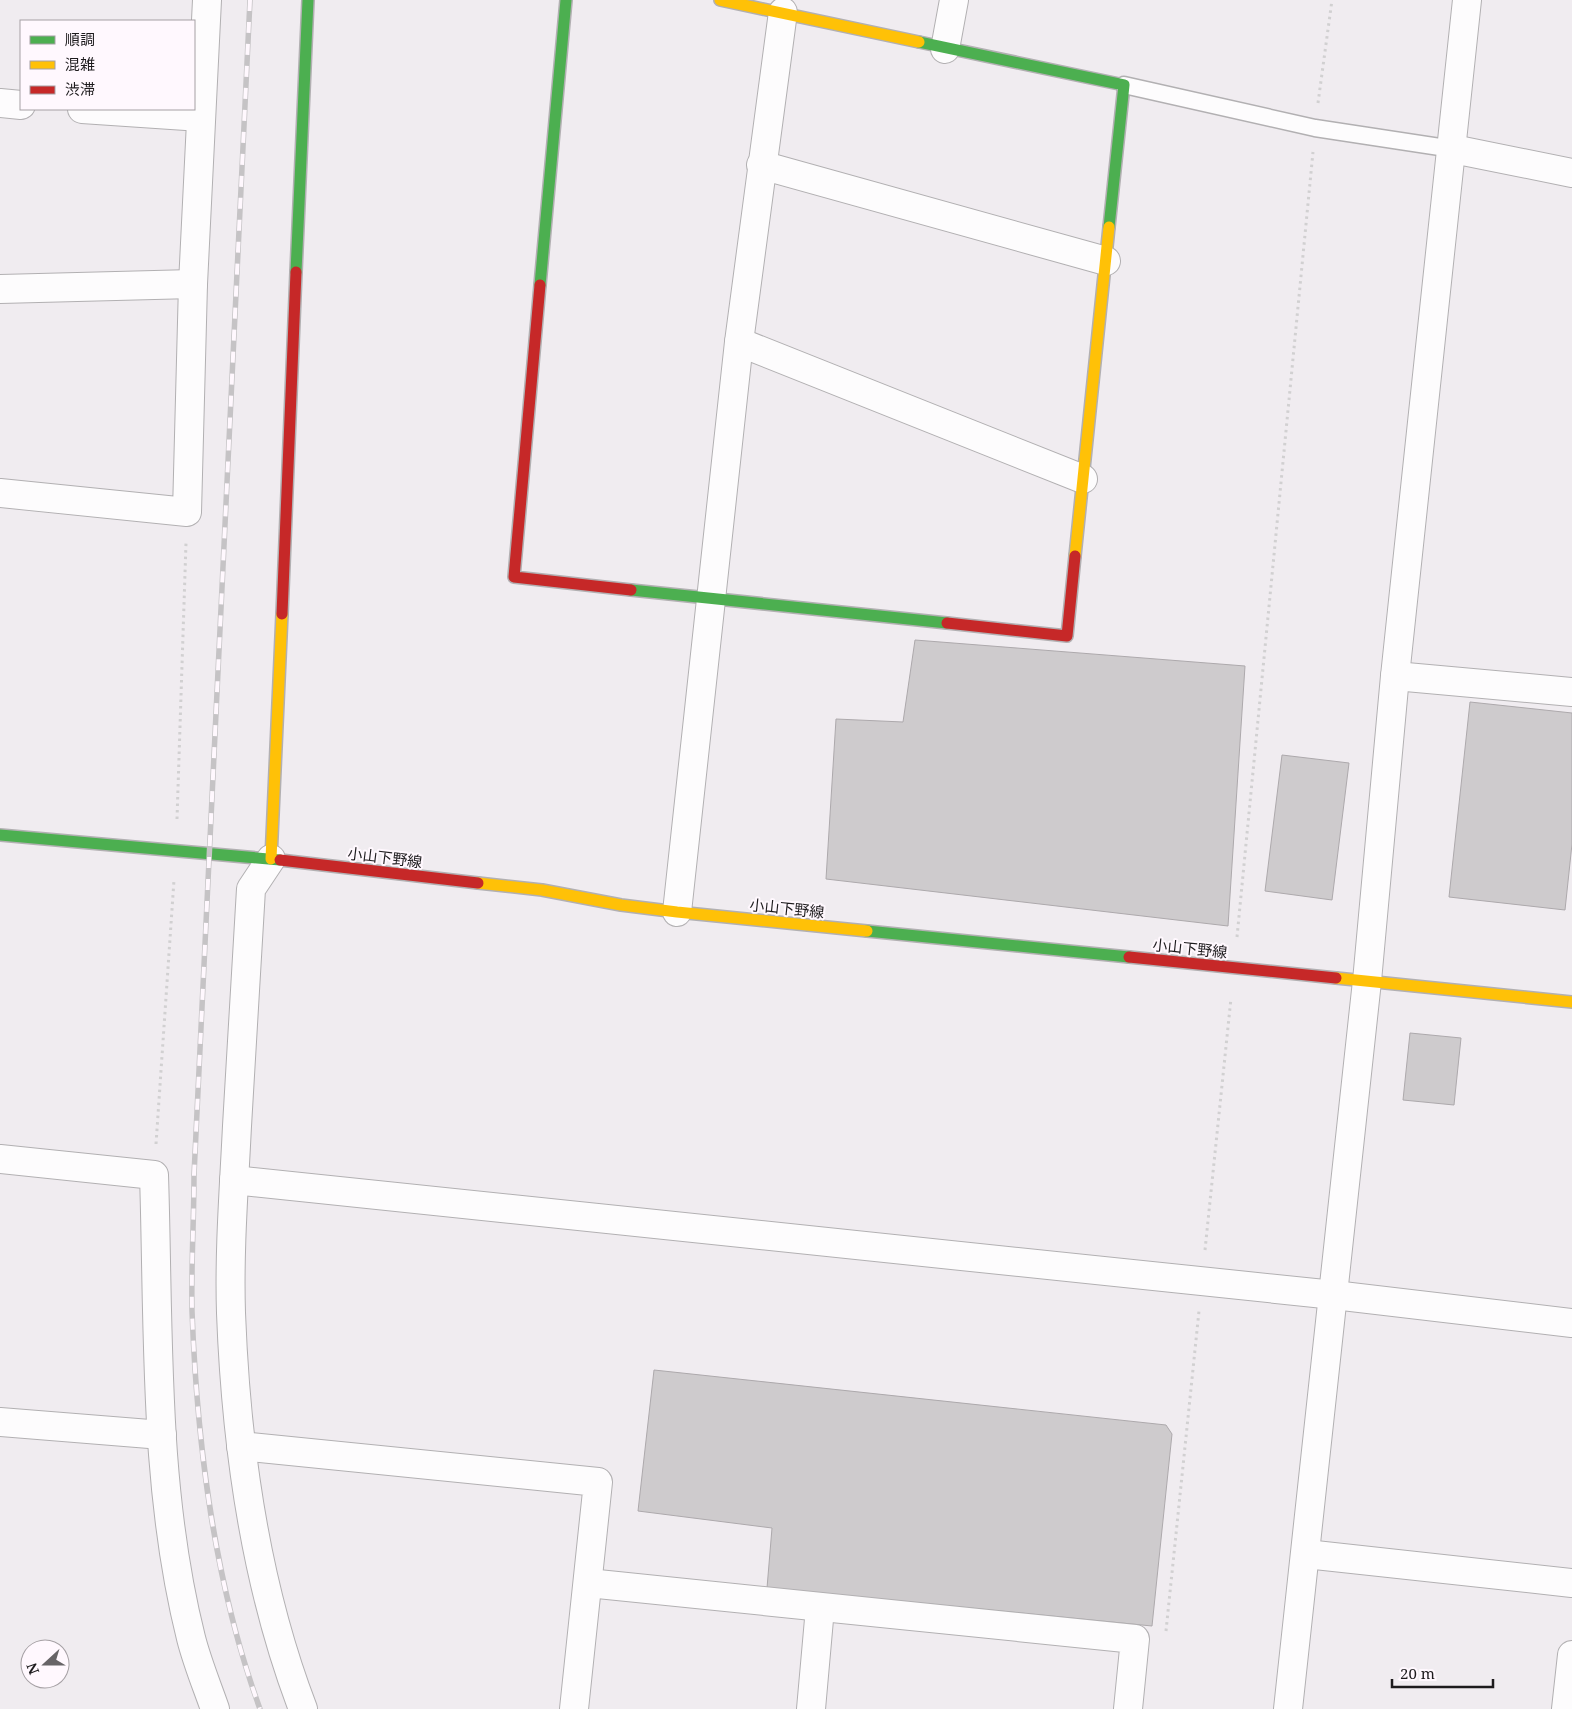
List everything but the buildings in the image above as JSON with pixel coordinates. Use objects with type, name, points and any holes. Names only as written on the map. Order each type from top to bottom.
[{"type":"street","points":[[0,493],[187,512],[193,284],[207,0]]},
{"type":"street","points":[[303,1709],[274,1620],[255,1535],[242,1446],[231,1313],[234,1180],[252,889],[270,859],[308,0]]},
{"type":"street","points":[[566,0],[514,577],[1067,636],[1124,85],[945,49],[783,12],[720,0]]},
{"type":"street","points":[[945,49],[954,0]]},
{"type":"street","points":[[1288,1709],[1367,981],[1395,676],[1467,0]]},
{"type":"street","points":[[677,912],[739,342],[761,165],[783,12]]},
{"type":"street","points":[[0,103],[20,105]]},
{"type":"street","points":[[99,110],[202,116]]},
{"type":"street","points":[[1452,149],[1572,173]]},
{"type":"street","points":[[761,165],[1106,261]]},
{"type":"street","points":[[0,289],[193,284]]},
{"type":"street","points":[[739,342],[1083,479]]},
{"type":"street","points":[[1395,676],[1572,692]]},
{"type":"street","name":"小山下野線","points":[[0,835],[270,859],[542,890],[620,905],[677,912],[1572,1002]]},
{"type":"street","points":[[0,1158],[154,1175],[162,1435],[171,1537],[191,1639],[216,1709]]},
{"type":"street","points":[[234,1180],[1334,1294],[1572,1323]]},
{"type":"street","points":[[0,1422],[162,1435]]},
{"type":"street","points":[[242,1446],[598,1482],[574,1709]]},
{"type":"street","points":[[1306,1554],[1572,1583]]},
{"type":"street","points":[[588,1583],[820,1608],[1135,1638],[1128,1709]]},
{"type":"street","points":[[811,1709],[820,1608]]},
{"type":"street","points":[[1566,1709],[1572,1655]]},
{"type":"lane","points":[[1124,85],[1315,128],[1452,149]]},
{"type":"path","points":[[1204,1254],[1234,968],[1315,128],[1332,0]]},
{"type":"path","points":[[1165,1640],[1199,1304]]},
{"type":"railway","points":[[250,0],[194,1175],[192,1311],[198,1412],[211,1513],[231,1612],[244,1661],[260,1709]]},
{"type":"traffic: fast","points":[[296,272],[308,0]]},
{"type":"traffic: fast","points":[[540,285],[566,0]]},
{"type":"traffic: fast","points":[[919,42],[1124,85],[1109,227]]},
{"type":"traffic: fast","points":[[631,590],[947,623]]},
{"type":"traffic: fast","points":[[0,835],[280,860]]},
{"type":"traffic: fast","points":[[867,931],[1129,957]]},
{"type":"traffic: slow","points":[[720,0],[919,42]]},
{"type":"traffic: slow","points":[[1075,556],[1109,227]]},
{"type":"traffic: slow","points":[[271,859],[282,614]]},
{"type":"traffic: slow","points":[[478,883],[542,890],[621,905],[677,912],[867,931]]},
{"type":"traffic: slow","points":[[1336,978],[1572,1002]]},
{"type":"traffic: jam","points":[[282,614],[296,272]]},
{"type":"traffic: jam","points":[[540,285],[514,577],[631,590]]},
{"type":"traffic: jam","points":[[947,623],[1067,636],[1075,556]]},
{"type":"traffic: jam","points":[[280,860],[478,883]]},
{"type":"traffic: jam","points":[[1129,957],[1336,978]]}]
